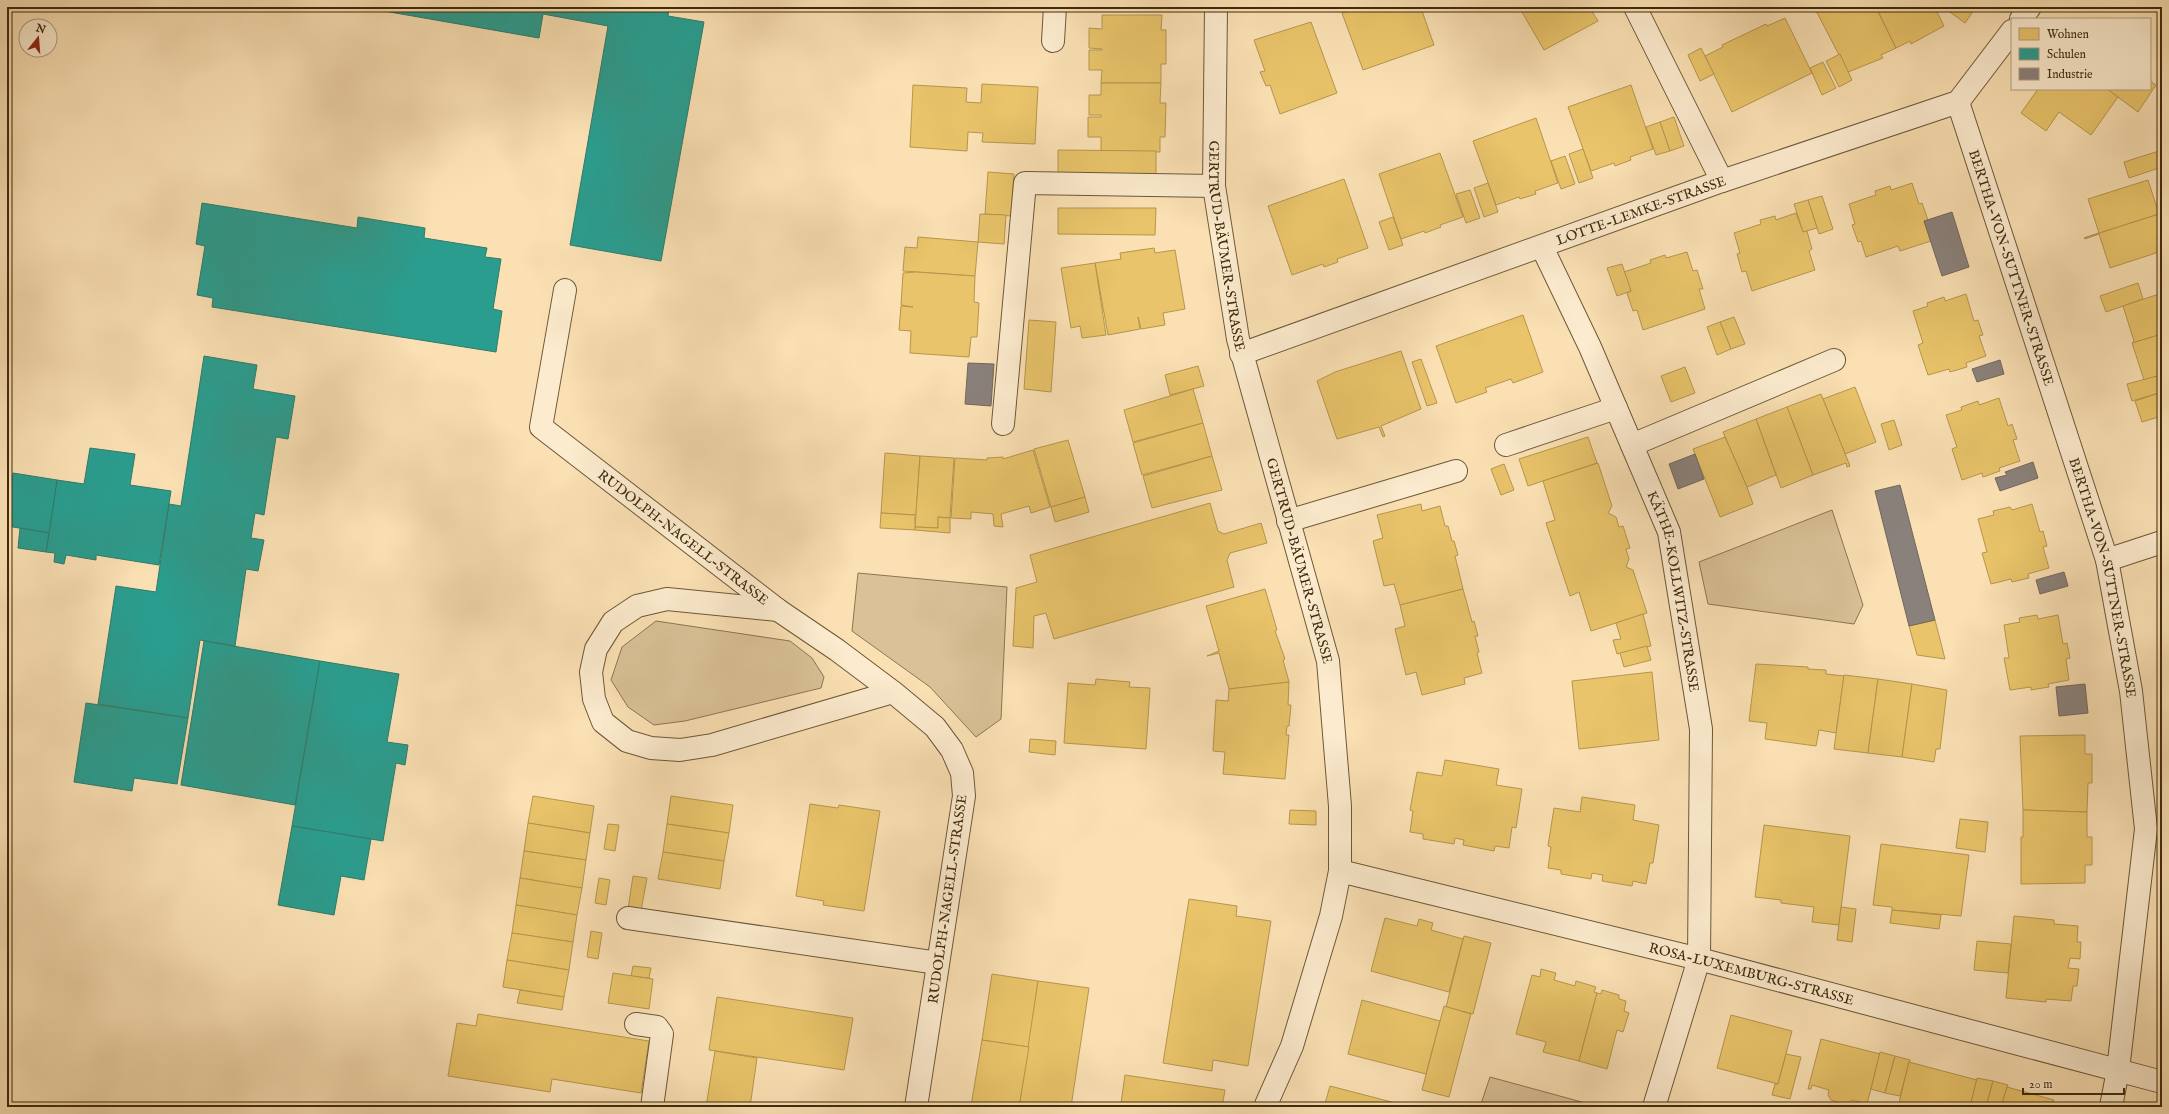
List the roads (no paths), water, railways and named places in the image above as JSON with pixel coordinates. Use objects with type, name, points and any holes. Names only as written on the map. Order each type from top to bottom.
[{"type":"street","points":[[1053,41],[1055,7]]},
{"type":"street","name":"GERTRUD-BÄUMER-STRASSE","points":[[1216,7],[1214,186],[1241,354],[1328,660],[1340,806],[1340,871],[1331,916],[1292,1046],[1265,1107]]},
{"type":"street","points":[[1635,7],[1722,181]]},
{"type":"street","points":[[2022,18],[2030,7]]},
{"type":"street","points":[[1958,102],[2011,32]]},
{"type":"street","name":"LOTTE-LEMKE-STRASSE","points":[[1241,354],[1722,181],[1958,102]]},
{"type":"street","name":"BERTHA-VON-SUTTNER-STRASSE","points":[[1958,102],[2107,560],[2131,691],[2146,828],[2118,1070],[2110,1107]]},
{"type":"street","points":[[1003,424],[1026,183],[1214,186]]},
{"type":"street","name":"KÄTHE-KOLLWITZ-STRASSE","points":[[1542,247],[1590,347],[1668,532],[1701,729],[1698,959],[1654,1107]]},
{"type":"street","name":"RUDOLPH-NAGELL-STRASSE","points":[[565,290],[541,427],[778,610],[837,650],[893,692],[935,727],[952,750],[962,774],[964,796],[916,1107]]},
{"type":"street","points":[[1632,445],[1834,360]]},
{"type":"street","points":[[1506,445],[1616,408]]},
{"type":"street","points":[[1288,521],[1456,471]]},
{"type":"street","points":[[2107,560],[2162,542]]},
{"type":"street","name":"RUDOLPH-NAGELL-STRASSE","points":[[778,610],[667,599],[637,606],[613,622],[596,650],[591,672],[594,699],[603,722],[627,740],[651,748],[680,750],[712,745],[893,692]]},
{"type":"street","name":"ROSA-LUXEMBURG-STRASSE","points":[[1340,871],[1698,959],[2162,1082]]},
{"type":"street","points":[[628,918],[938,963]]},
{"type":"street","points":[[636,1024],[657,1027],[662,1034],[652,1107]]}]
